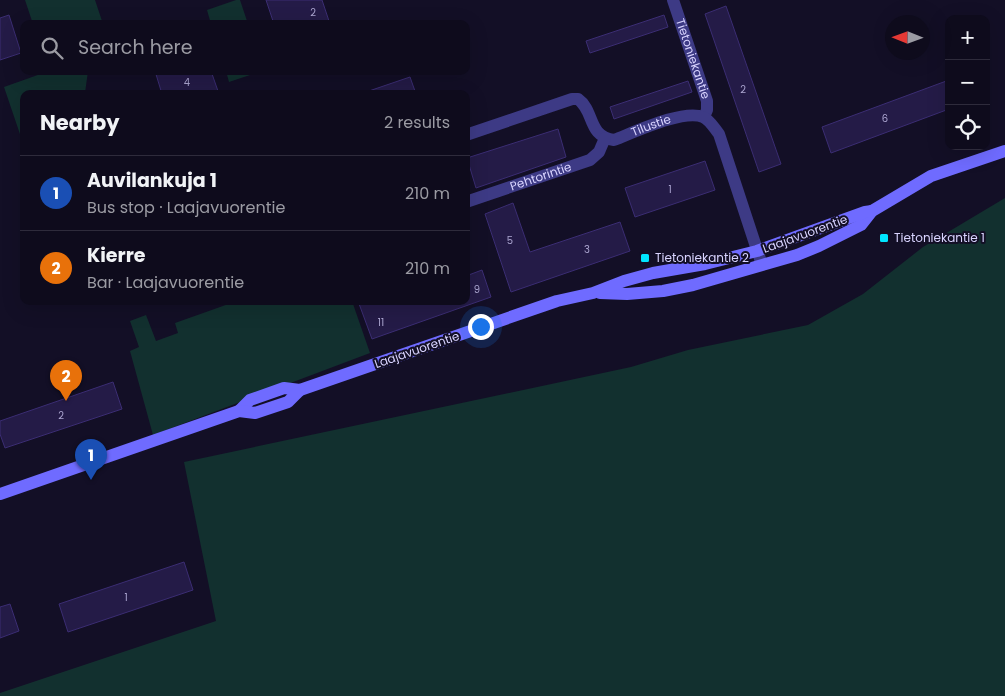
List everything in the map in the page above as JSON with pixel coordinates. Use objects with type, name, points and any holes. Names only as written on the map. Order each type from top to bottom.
[{"type":"main road","name":"Laajavuorentie","points":[[593,293],[627,294],[663,291],[693,285],[819,246],[861,225],[872,212],[931,176],[1005,151]]},
{"type":"main road","name":"Laajavuorentie","points":[[0,494],[239,411],[250,400],[284,388],[300,390],[557,301],[593,293],[646,275],[714,262],[757,251],[865,212],[872,212]]},
{"type":"street","name":"Tietoniekantie","points":[[673,0],[707,101],[707,110],[704,118]]},
{"type":"street","points":[[470,134],[578,98],[585,103],[591,122],[600,135],[605,138]]},
{"type":"street","name":"Tilustie","points":[[605,138],[614,140],[677,117],[691,115],[704,118]]},
{"type":"street","points":[[704,118],[719,134],[762,265]]},
{"type":"street","name":"Pehtorintie","points":[[470,201],[590,160],[599,152],[605,138]]},
{"type":"green space","points":[[25,0],[95,0],[102,20],[32,20]]},
{"type":"green space","points":[[240,0],[247,20],[210,20],[207,10]]},
{"type":"green space","points":[[38,75],[87,75],[85,90],[20,90],[20,134],[4,87]]},
{"type":"green space","points":[[227,75],[250,75],[229,82]]},
{"type":"green space","points":[[1005,198],[1005,696],[0,696],[0,693],[216,621],[184,462],[631,367],[688,350],[808,325],[863,294],[923,247]]},
{"type":"green space","points":[[226,305],[353,305],[370,353],[153,435],[130,351],[139,347],[130,321],[146,315],[156,341],[178,333],[175,323]]},
{"type":"building","points":[[266,0],[322,0],[329,20],[273,20]]},
{"type":"building","points":[[726,6],[781,164],[759,172],[705,14]]},
{"type":"building","points":[[9,15],[20,53],[0,60],[0,18]]},
{"type":"building","points":[[664,15],[668,27],[590,53],[586,41]]},
{"type":"building","points":[[156,75],[212,75],[218,90],[161,90]]},
{"type":"building","points":[[410,77],[415,90],[372,90]]},
{"type":"building","points":[[688,81],[692,92],[614,119],[610,107]]},
{"type":"building","points":[[945,81],[945,110],[831,153],[822,127]]},
{"type":"building","points":[[558,129],[566,157],[476,188],[470,168],[470,157]]},
{"type":"building","points":[[705,161],[715,190],[635,217],[625,188]]},
{"type":"building","points":[[513,203],[530,252],[620,222],[630,251],[511,292],[485,214]]},
{"type":"building","points":[[482,270],[491,297],[470,304],[470,274]]},
{"type":"building","points":[[359,305],[468,305],[372,339]]},
{"type":"building","points":[[113,382],[122,409],[5,448],[0,434],[0,421]]},
{"type":"building","points":[[184,562],[193,590],[68,632],[59,604]]},
{"type":"building","points":[[10,604],[19,631],[0,638],[0,607]]},
{"type":"place","name":"Tietoniekantie 1","points":[[884,238]]},
{"type":"place","name":"Tietoniekantie 2","points":[[645,258]]},
{"type":"place","name":"Kierre","points":[[66,401]]},
{"type":"place","name":"Auvilankuja 1","points":[[91,480]]}]
